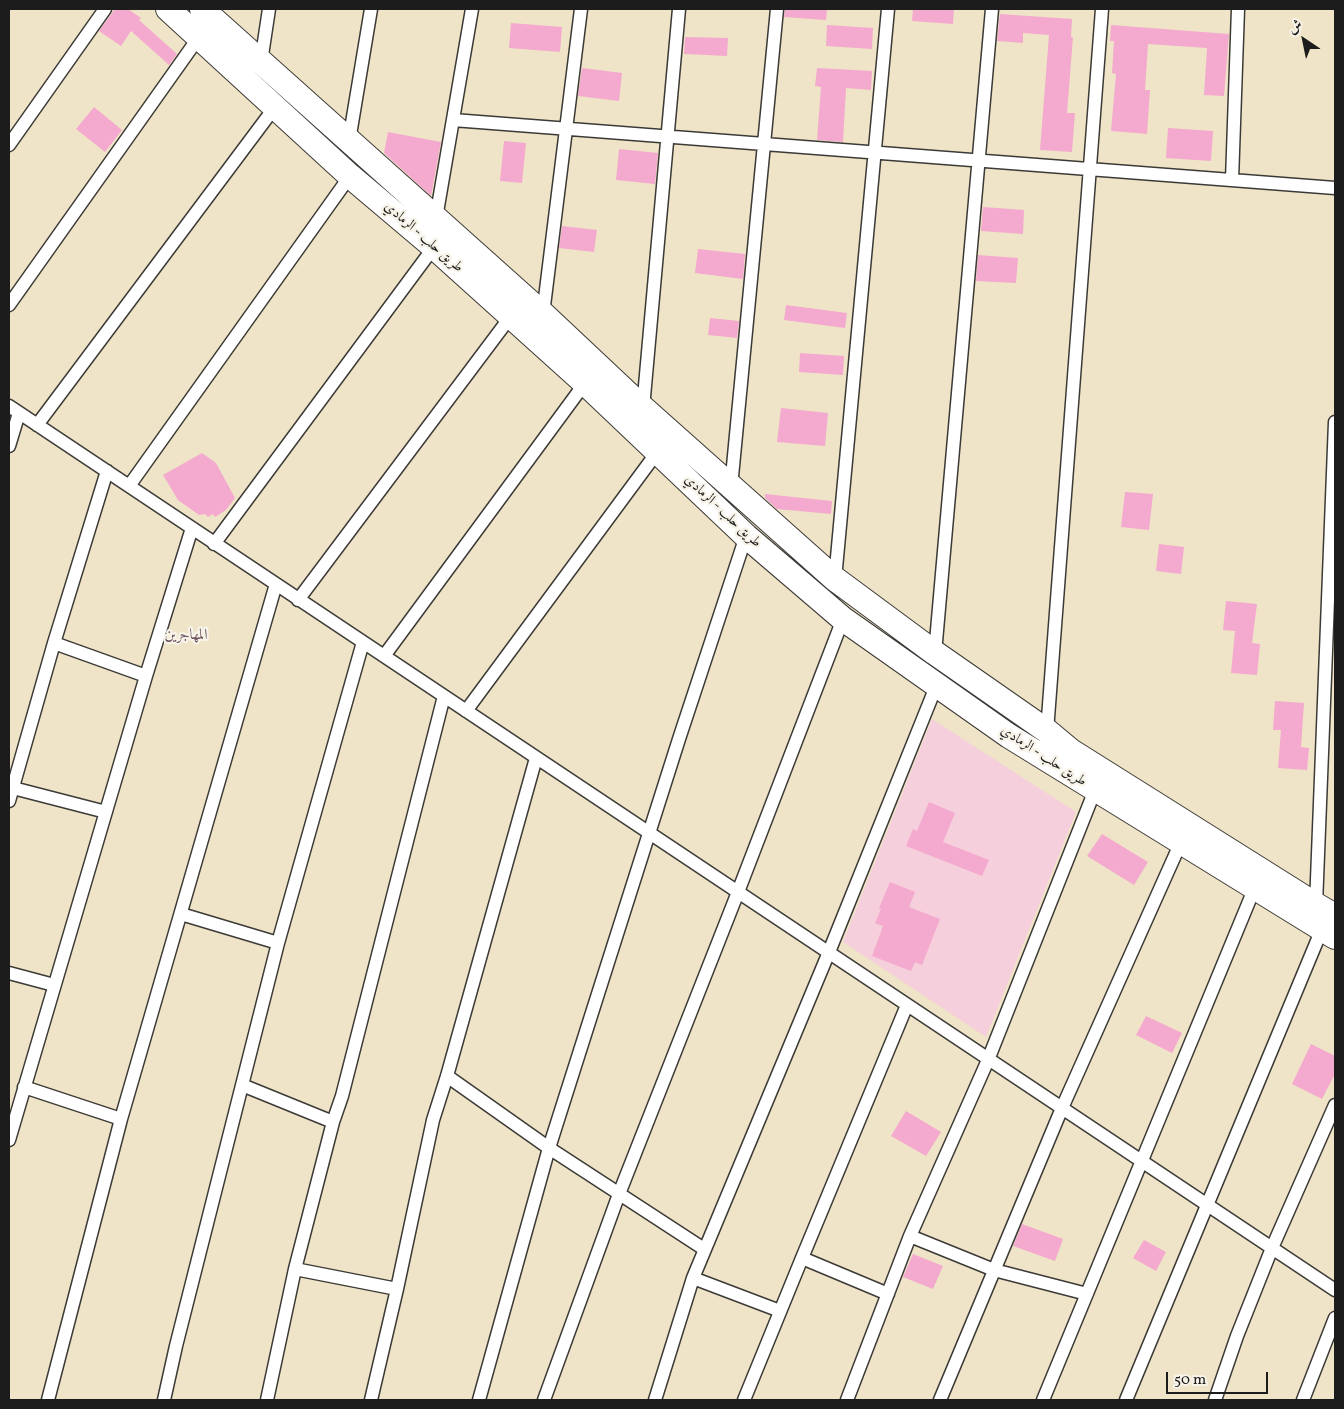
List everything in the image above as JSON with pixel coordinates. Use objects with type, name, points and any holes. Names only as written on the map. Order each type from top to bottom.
[{"type":"highway","name":"طريق حلب - الرمادي","points":[[168,9],[350,176],[434,247],[585,383],[746,536],[843,619],[1009,736],[1095,790],[1255,887],[1327,922]]},
{"type":"highway","name":"طريق حلب - الرمادي","points":[[202,9],[543,314],[643,408],[835,579],[1071,751],[1327,922]]},
{"type":"street","points":[[9,144],[105,9]]},
{"type":"street","points":[[261,62],[269,9]]},
{"type":"street","points":[[349,141],[371,9]]},
{"type":"street","points":[[436,218],[472,9]]},
{"type":"street","points":[[543,314],[581,9]]},
{"type":"street","points":[[643,408],[679,9]]},
{"type":"street","points":[[732,487],[777,9]]},
{"type":"street","points":[[835,579],[888,9]]},
{"type":"street","points":[[935,653],[992,9]]},
{"type":"street","points":[[1047,732],[1102,9]]},
{"type":"street","points":[[1232,180],[1238,9]]},
{"type":"street","points":[[9,305],[199,37]]},
{"type":"street","points":[[37,425],[275,107]]},
{"type":"street","points":[[453,120],[1335,188]]},
{"type":"street","points":[[129,486],[350,176]]},
{"type":"street","points":[[214,544],[434,247]]},
{"type":"street","points":[[298,600],[511,316]]},
{"type":"street","points":[[384,656],[585,383]]},
{"type":"street","points":[[9,446],[14,409],[1335,1290]]},
{"type":"street","points":[[1126,1400],[1327,922],[1335,422]]},
{"type":"street","points":[[466,711],[658,451]]},
{"type":"street","points":[[9,802],[54,643],[107,471]]},
{"type":"street","points":[[9,1140],[146,676],[192,528]]},
{"type":"street","points":[[479,1400],[549,1148],[679,739],[746,536]]},
{"type":"street","points":[[48,1400],[121,1120],[276,584]]},
{"type":"street","points":[[544,1400],[619,1194],[843,619]]},
{"type":"street","points":[[164,1400],[278,943],[363,642]]},
{"type":"street","points":[[54,643],[146,676]]},
{"type":"street","points":[[655,1400],[693,1278],[704,1249],[829,952],[937,684]]},
{"type":"street","points":[[267,1400],[296,1269],[444,696]]},
{"type":"street","points":[[371,1400],[398,1290],[433,1120],[536,758]]},
{"type":"street","points":[[13,788],[106,812]]},
{"type":"street","points":[[847,1400],[910,1236],[988,1060],[1095,790]]},
{"type":"street","points":[[940,1400],[1062,1108],[1181,842]]},
{"type":"street","points":[[1043,1400],[1255,887]]},
{"type":"street","points":[[181,914],[278,943]]},
{"type":"street","points":[[9,973],[54,986]]},
{"type":"street","points":[[744,1400],[908,1005]]},
{"type":"street","points":[[447,1076],[549,1148],[704,1249]]},
{"type":"street","points":[[242,1085],[333,1122]]},
{"type":"street","points":[[24,1087],[121,1120]]},
{"type":"street","points":[[1215,1400],[1237,1336],[1272,1248],[1335,1105]]},
{"type":"street","points":[[910,1236],[994,1270],[1087,1294]]},
{"type":"street","points":[[802,1258],[888,1294]]},
{"type":"street","points":[[296,1269],[398,1290]]},
{"type":"street","points":[[693,1278],[780,1311]]},
{"type":"street","points":[[1303,1400],[1335,1318]]},
{"type":"shaded area","points":[[932,719],[1076,812],[986,1037],[843,942]]},
{"type":"building","points":[[115,9],[128,9],[141,18],[139,20],[177,54],[169,65],[131,31],[121,46],[99,31]]},
{"type":"building","points":[[785,9],[827,9],[826,20],[784,17]]},
{"type":"building","points":[[913,9],[954,9],[953,24],[912,21]]},
{"type":"building","points":[[1000,14],[1072,19],[1071,37],[1073,37],[1067,113],[1075,113],[1072,152],[1040,150],[1049,35],[1023,33],[1023,43],[997,41]]},
{"type":"building","points":[[511,23],[562,27],[560,52],[509,48]]},
{"type":"building","points":[[827,25],[873,28],[872,49],[826,46]]},
{"type":"building","points":[[1111,25],[1229,34],[1224,96],[1204,95],[1207,48],[1148,44],[1145,90],[1150,90],[1147,134],[1111,131],[1116,74],[1112,73],[1114,41],[1110,41]]},
{"type":"building","points":[[685,37],[728,38],[727,56],[684,54]]},
{"type":"building","points":[[582,68],[622,73],[619,101],[578,96]]},
{"type":"building","points":[[817,68],[872,71],[871,90],[846,88],[843,142],[817,140],[821,87],[815,86]]},
{"type":"building","points":[[94,107],[122,130],[105,152],[76,129]]},
{"type":"building","points":[[1168,128],[1213,131],[1211,161],[1166,158]]},
{"type":"building","points":[[388,132],[441,142],[431,196],[384,153]]},
{"type":"building","points":[[504,141],[526,143],[522,183],[500,181]]},
{"type":"building","points":[[619,149],[658,153],[655,184],[616,180]]},
{"type":"building","points":[[983,207],[1024,210],[1023,234],[981,231]]},
{"type":"building","points":[[562,226],[597,230],[594,252],[559,248]]},
{"type":"building","points":[[698,249],[745,254],[743,279],[695,273]]},
{"type":"building","points":[[978,255],[1018,258],[1016,283],[976,281]]},
{"type":"building","points":[[786,305],[847,313],[845,328],[784,320]]},
{"type":"building","points":[[710,318],[739,321],[737,338],[708,335]]},
{"type":"building","points":[[800,353],[844,356],[843,375],[799,372]]},
{"type":"building","points":[[781,408],[828,413],[825,446],[777,442]]},
{"type":"building","points":[[202,453],[216,463],[235,498],[226,510],[215,517],[213,514],[208,517],[205,514],[199,515],[178,500],[163,475]]},
{"type":"building","points":[[1125,492],[1153,494],[1149,530],[1121,527]]},
{"type":"building","points":[[765,494],[832,501],[831,514],[777,509],[765,498]]},
{"type":"building","points":[[1159,544],[1184,547],[1181,574],[1156,571]]},
{"type":"building","points":[[1226,601],[1257,604],[1252,643],[1260,644],[1257,675],[1231,673],[1235,631],[1223,630]]},
{"type":"building","points":[[1275,701],[1304,703],[1301,747],[1309,748],[1307,770],[1278,768],[1281,730],[1273,730]]},
{"type":"building","points":[[929,802],[955,813],[943,842],[989,860],[982,876],[906,846],[913,829],[917,831]]},
{"type":"building","points":[[1102,834],[1148,862],[1134,885],[1087,856]]},
{"type":"building","points":[[890,882],[915,892],[909,907],[940,919],[922,965],[915,962],[911,971],[872,956],[883,926],[875,923]]},
{"type":"building","points":[[1146,1016],[1182,1033],[1172,1053],[1136,1035]]},
{"type":"building","points":[[1311,1044],[1335,1056],[1335,1074],[1322,1099],[1292,1084]]},
{"type":"building","points":[[906,1111],[941,1132],[926,1156],[891,1136]]},
{"type":"building","points":[[1022,1224],[1063,1239],[1055,1261],[1013,1246]]},
{"type":"building","points":[[1144,1240],[1166,1252],[1156,1271],[1133,1258]]},
{"type":"building","points":[[913,1254],[943,1266],[933,1289],[903,1277]]},
{"type":"district","name":"المهاجرين","points":[[186,636]]}]
